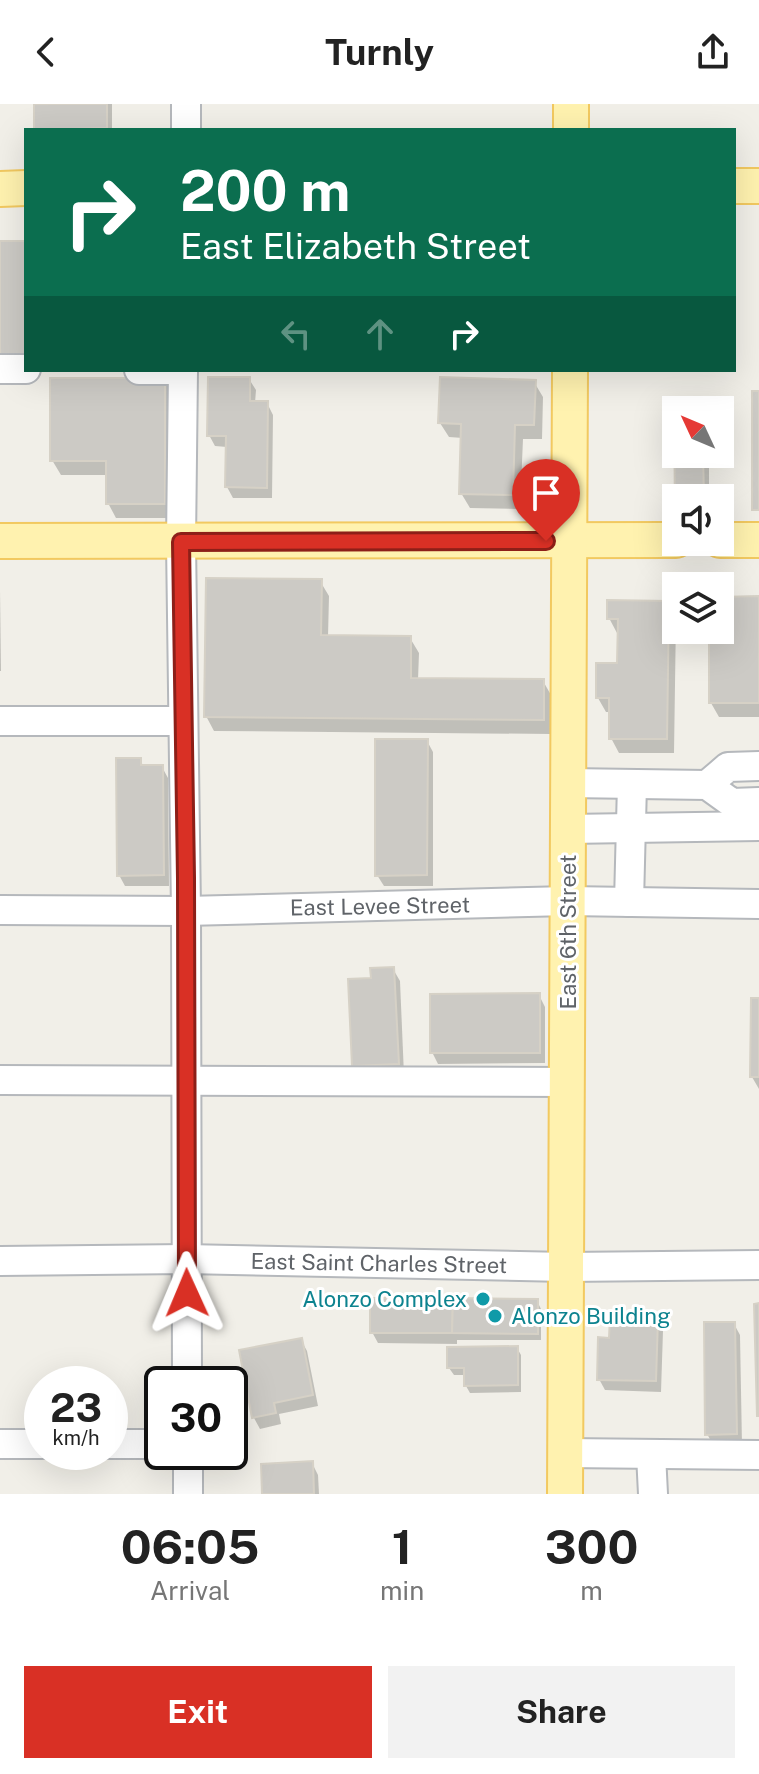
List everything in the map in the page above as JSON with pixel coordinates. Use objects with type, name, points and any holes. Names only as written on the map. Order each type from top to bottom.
[{"type":"main road","points":[[571,104],[571,128]]},
{"type":"main road","points":[[736,186],[759,186]]},
{"type":"main road","points":[[0,189],[24,188]]},
{"type":"main road","name":"East 6th Street","points":[[565,1494],[570,372]]},
{"type":"main road","points":[[0,541],[662,540]]},
{"type":"main road","points":[[734,540],[759,540]]},
{"type":"street","points":[[186,104],[186,128]]},
{"type":"street","points":[[0,369],[24,369]]},
{"type":"street","points":[[183,372],[181,542],[187,1366]]},
{"type":"street","points":[[0,721],[183,721]]},
{"type":"street","points":[[707,785],[728,767],[759,766]]},
{"type":"street","points":[[568,783],[707,785],[732,803],[759,802]]},
{"type":"street","points":[[629,902],[632,784]]},
{"type":"street","points":[[568,829],[759,826]]},
{"type":"street","name":"East Levee Street","points":[[0,910],[186,911],[568,901],[759,904]]},
{"type":"street","points":[[0,1080],[567,1082]]},
{"type":"street","name":"East Saint Charles Street","points":[[0,1261],[186,1259],[566,1267],[759,1265]]},
{"type":"street","points":[[0,1444],[24,1444]]},
{"type":"street","points":[[565,1453],[759,1455]]},
{"type":"street","points":[[651,1454],[653,1494]]},
{"type":"street","points":[[188,1470],[188,1494]]},
{"type":"building","points":[[34,104],[107,104],[107,128],[34,128]]},
{"type":"building","points":[[0,241],[24,241],[24,356],[0,356]]},
{"type":"building","points":[[208,377],[250,377],[250,401],[268,401],[267,488],[225,487],[226,436],[207,436]]},
{"type":"building","points":[[440,377],[536,380],[534,425],[515,425],[513,495],[459,494],[461,424],[438,423]]},
{"type":"building","points":[[50,378],[165,378],[165,504],[106,504],[106,461],[50,461]]},
{"type":"building","points":[[752,391],[759,391],[759,510],[752,510]]},
{"type":"building","points":[[675,468],[703,468],[704,484],[675,484]]},
{"type":"building","points":[[206,578],[322,579],[321,635],[411,636],[411,678],[544,679],[544,720],[204,717]]},
{"type":"building","points":[[759,596],[759,703],[709,703],[709,644],[734,644],[734,597]]},
{"type":"building","points":[[607,600],[662,601],[662,644],[668,644],[667,739],[609,739],[609,698],[596,698],[596,663],[617,663],[618,619],[607,619]]},
{"type":"building","points":[[375,739],[428,739],[427,875],[375,876]]},
{"type":"building","points":[[116,758],[141,758],[141,765],[163,765],[164,875],[117,876]]},
{"type":"building","points":[[394,967],[399,1064],[352,1066],[348,979],[371,978],[370,968]]},
{"type":"building","points":[[540,993],[540,1053],[430,1053],[430,994]]},
{"type":"building","points":[[751,998],[759,998],[759,1077],[750,1077]]},
{"type":"building","points":[[370,1298],[453,1298],[452,1333],[370,1333]]},
{"type":"building","name":"Alonzo Building","points":[[453,1298],[538,1299],[538,1334],[452,1333]]},
{"type":"building","points":[[759,1303],[759,1416],[757,1416],[754,1304]]},
{"type":"building","points":[[610,1316],[658,1318],[656,1381],[597,1380],[598,1337],[609,1338]]},
{"type":"building","points":[[704,1322],[735,1322],[737,1434],[705,1435]]},
{"type":"building","points":[[302,1338],[313,1395],[274,1403],[276,1413],[252,1418],[248,1366],[242,1366],[239,1350]]},
{"type":"building","points":[[518,1346],[518,1385],[464,1386],[464,1368],[447,1368],[447,1347]]},
{"type":"building","points":[[313,1461],[314,1494],[262,1494],[261,1464]]},
{"type":"place","name":"Alonzo Complex","points":[[483,1299]]},
{"type":"place","name":"Alonzo Building","points":[[495,1316]]},
{"type":"route","points":[[187,1293],[181,542],[546,541]]}]
